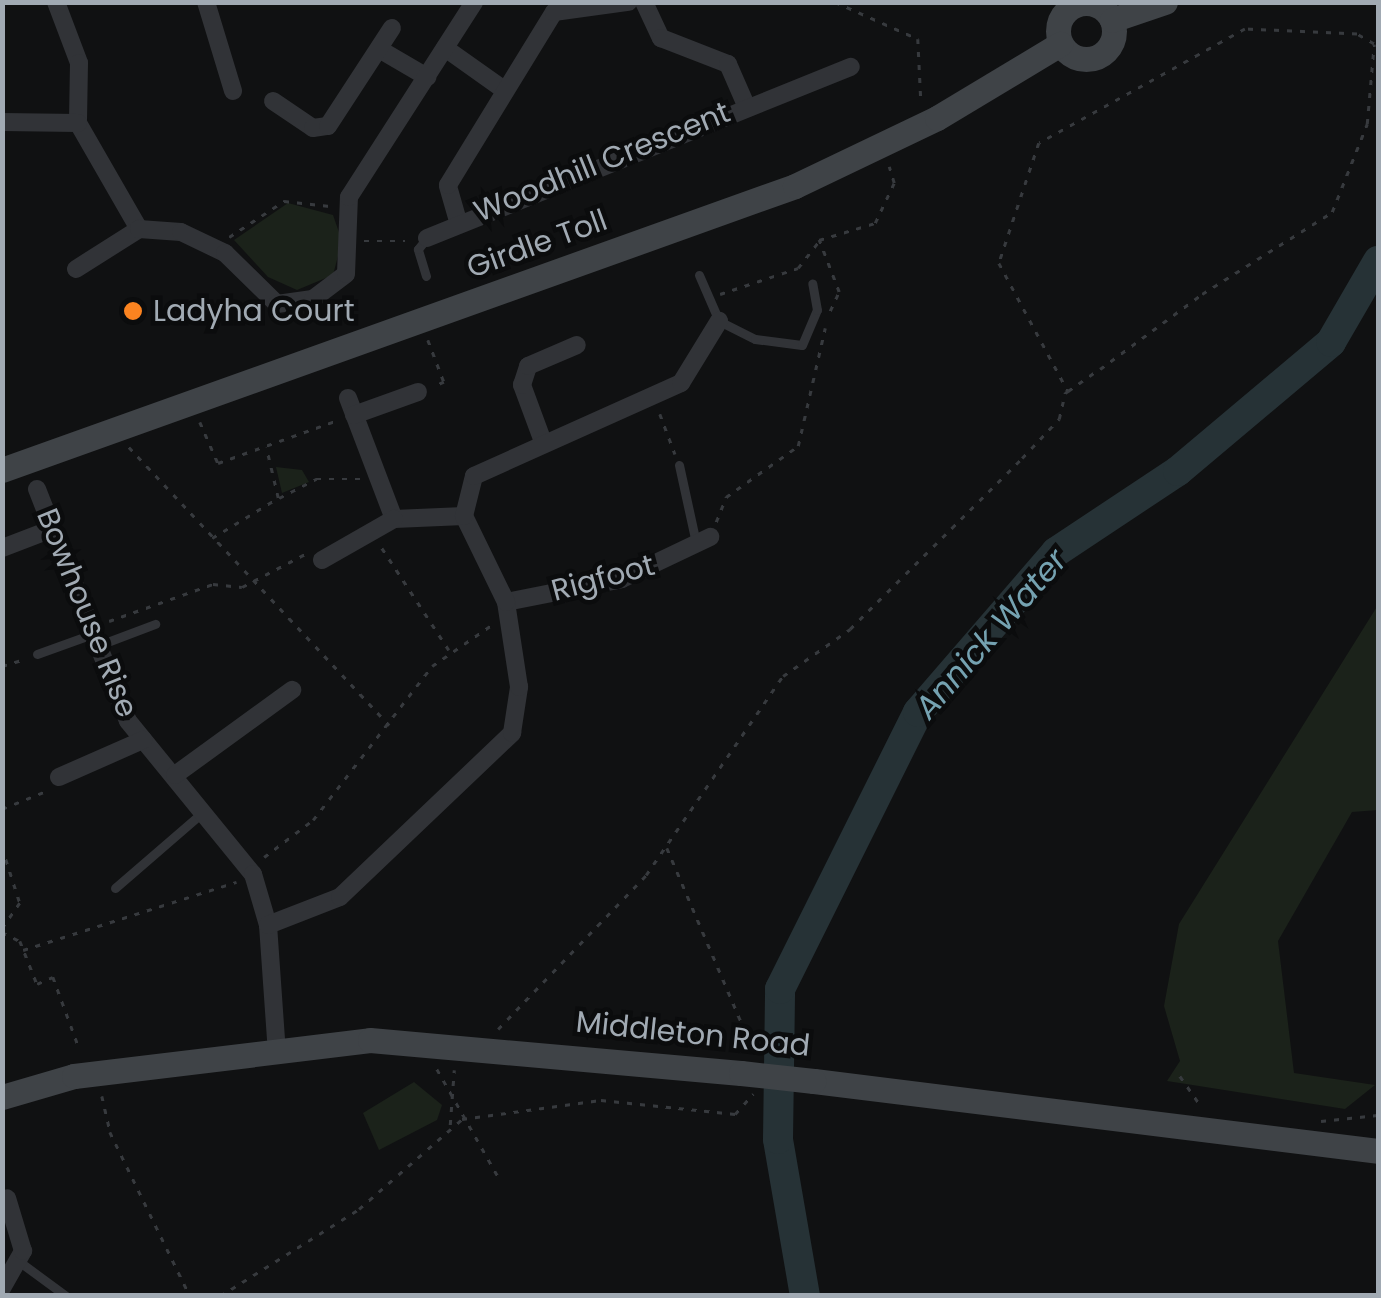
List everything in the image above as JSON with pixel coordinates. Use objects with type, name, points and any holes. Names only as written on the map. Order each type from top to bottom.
[{"type":"main road","points":[[1112,20],[1165,2]]},
{"type":"main road","points":[[1073,4],[1092,4],[1112,20],[1110,47],[1094,58],[1060,44],[1062,17],[1073,4]]},
{"type":"main road","name":"Girdle Toll","points":[[10,467],[795,186],[918,127],[1060,44]]},
{"type":"main road","name":"Middleton Road","points":[[2,1097],[74,1076],[370,1040],[497,1045],[751,1070],[1378,1149]]},
{"type":"street","points":[[56,2],[79,64],[78,123],[139,229],[214,248],[277,304],[314,299],[346,274],[353,238],[349,197],[474,2]]},
{"type":"street","name":"Woodhill Crescent","points":[[458,220],[448,185],[554,12],[628,2]]},
{"type":"street","name":"Woodhill Crescent","points":[[644,2],[661,38],[728,64],[745,103]]},
{"type":"street","points":[[208,3],[234,91]]},
{"type":"street","points":[[273,101],[313,128],[328,126],[392,28]]},
{"type":"street","points":[[445,48],[504,90]]},
{"type":"street","points":[[379,49],[427,76]]},
{"type":"street","name":"Woodhill Crescent","points":[[427,238],[458,220],[745,103],[851,67]]},
{"type":"street","points":[[2,122],[78,123]]},
{"type":"street","points":[[76,268],[139,229]]},
{"type":"street","points":[[268,925],[340,897],[498,752],[517,715],[507,610],[464,516],[474,476],[542,439],[681,383],[719,321]]},
{"type":"street","points":[[542,439],[522,385],[528,366],[577,346]]},
{"type":"street","points":[[394,519],[351,406],[418,392]]},
{"type":"street","name":"Bowhouse Rise","points":[[37,488],[143,740],[206,810],[250,870],[268,925],[277,1053]]},
{"type":"street","points":[[322,560],[394,519],[464,516]]},
{"type":"street","points":[[2,548],[52,529]]},
{"type":"street","name":"Rigfoot","points":[[507,610],[622,579],[703,540]]},
{"type":"street","points":[[174,775],[246,728],[292,690]]},
{"type":"street","points":[[59,777],[143,740]]},
{"type":"street","points":[[2,1288],[23,1250],[7,1198]]},
{"type":"lane","points":[[426,276],[418,248],[427,238]]},
{"type":"lane","points":[[699,275],[719,321],[755,340],[802,346],[816,310],[812,283]]},
{"type":"lane","name":"Rigfoot","points":[[679,464],[703,540]]},
{"type":"lane","points":[[37,654],[155,624]]},
{"type":"lane","points":[[114,888],[206,810]]},
{"type":"lane","points":[[18,1260],[66,1296]]},
{"type":"path","points":[[834,2],[918,39],[925,64],[918,127]]},
{"type":"path","points":[[497,1045],[499,1024],[666,846],[783,676],[850,629],[1022,458],[1059,419],[1068,390],[1332,212],[1367,124],[1374,44],[1357,34],[1245,29],[1039,143],[999,263],[1068,390]]},
{"type":"path","points":[[214,248],[284,201],[350,211]]},
{"type":"path","points":[[353,238],[382,245],[427,238]]},
{"type":"path","points":[[709,298],[798,268],[819,240]]},
{"type":"path","points":[[418,392],[444,382],[425,333]]},
{"type":"path","points":[[654,396],[679,464]]},
{"type":"path","points":[[197,416],[218,463],[314,427],[351,406]]},
{"type":"path","points":[[145,436],[128,443],[149,475],[390,726]]},
{"type":"path","points":[[266,446],[278,498]]},
{"type":"path","points":[[212,538],[316,479],[348,484],[375,472]]},
{"type":"path","points":[[364,536],[386,551],[450,651]]},
{"type":"path","points":[[99,638],[130,611],[213,584],[253,579],[300,550],[322,560]]},
{"type":"path","points":[[24,950],[235,884],[313,820],[450,651],[507,610]]},
{"type":"path","points":[[2,666],[37,654]]},
{"type":"path","points":[[2,809],[41,798],[59,777]]},
{"type":"path","points":[[220,1296],[359,1209],[449,1127],[462,1120],[601,1100],[735,1114],[752,1097],[751,1070],[666,846]]},
{"type":"path","points":[[2,847],[20,904],[2,930],[24,950],[37,984],[53,977],[78,1045]]},
{"type":"path","points":[[446,1043],[456,1110],[449,1127]]},
{"type":"path","points":[[446,1043],[436,1068],[456,1110],[499,1178]]},
{"type":"path","points":[[1180,1076],[1206,1118]]},
{"type":"path","points":[[99,1085],[110,1132],[190,1296]]},
{"type":"shaded area","points":[[288,203],[333,215],[342,241],[333,275],[297,290],[268,277],[234,240]]},
{"type":"shaded area","points":[[276,467],[302,470],[309,482],[282,493]]},
{"type":"shaded area","points":[[1378,605],[1378,810],[1352,812],[1278,941],[1294,1073],[1375,1085],[1345,1109],[1167,1081],[1180,1061],[1164,1006],[1179,924]]},
{"type":"shaded area","points":[[414,1082],[442,1105],[437,1120],[379,1150],[363,1113]]},
{"type":"waterway","name":"Annick Water","points":[[805,1296],[778,1139],[780,989],[918,712],[1056,552],[1178,471],[1331,342],[1378,261]]},
{"type":"place","name":"Ladyha Court","points":[[133,311]]}]
